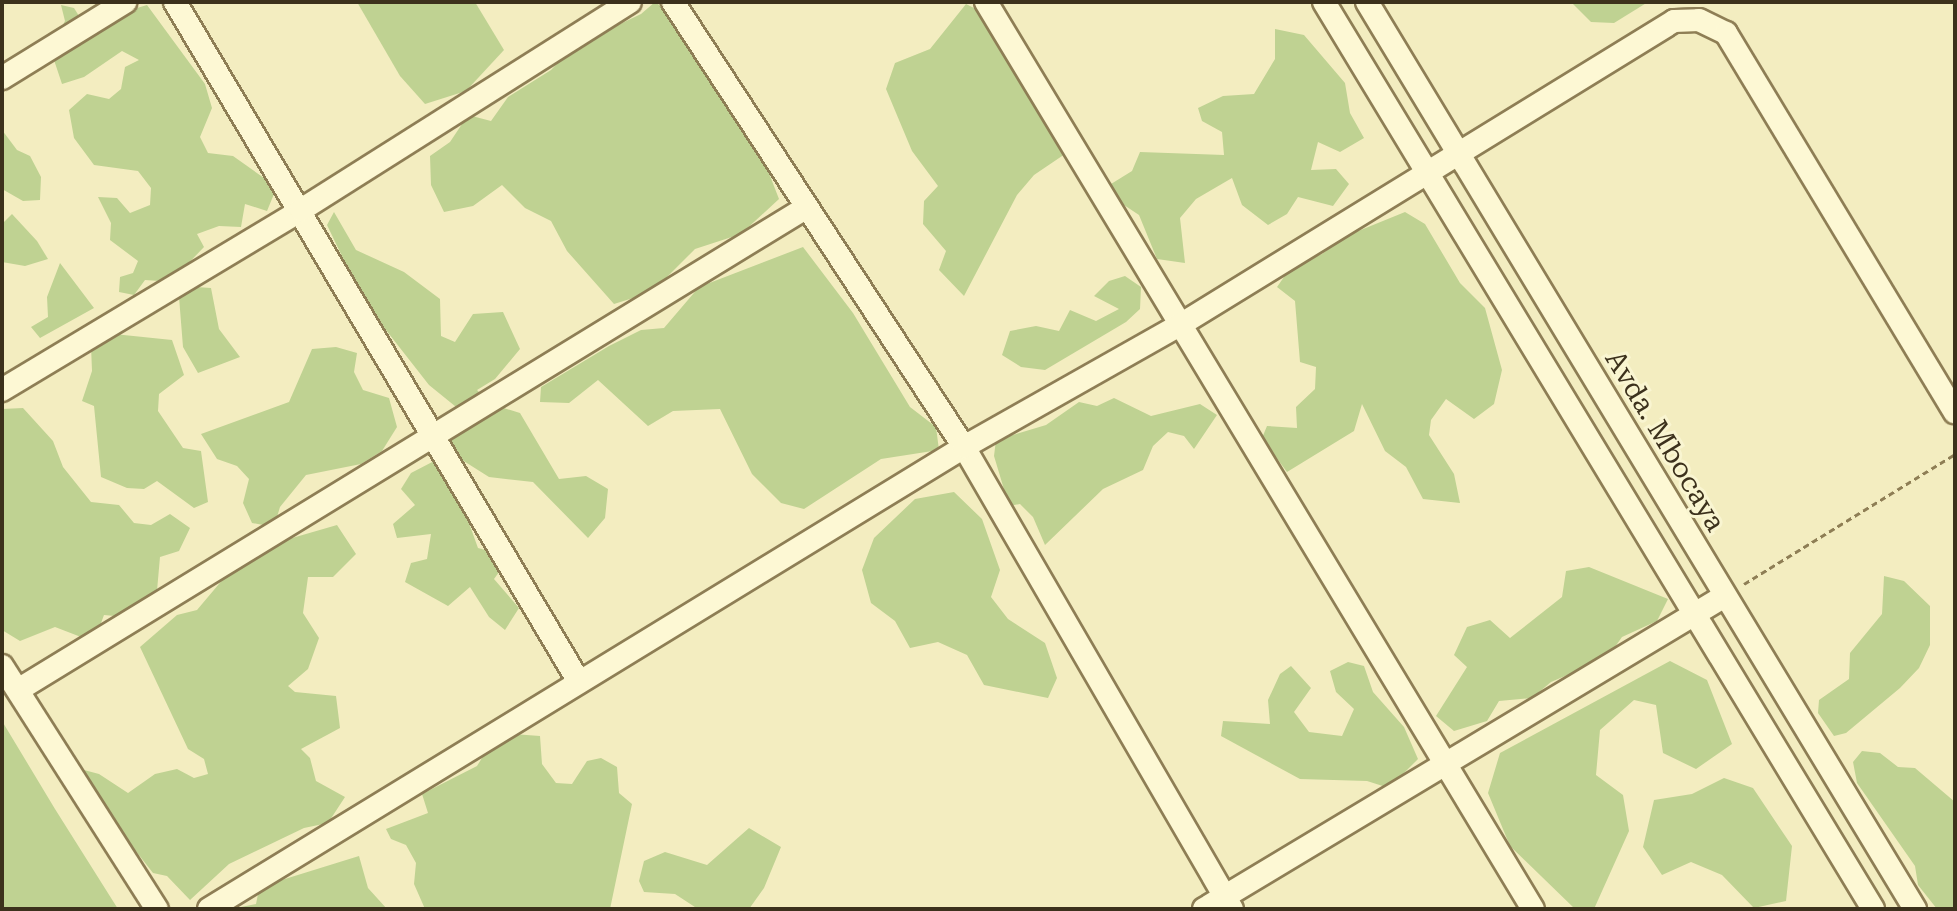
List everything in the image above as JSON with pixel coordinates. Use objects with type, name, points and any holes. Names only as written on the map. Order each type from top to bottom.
[{"type":"street","points":[[2,78],[125,2]]},
{"type":"street","points":[[175,2],[579,682]]},
{"type":"street","points":[[2,390],[301,210],[630,2]]},
{"type":"street","points":[[673,2],[964,447],[1228,903]]},
{"type":"street","points":[[986,2],[1533,909]]},
{"type":"street","points":[[1324,2],[1873,909]]},
{"type":"street","name":"Avda. Mbocaya","points":[[1367,2],[1723,597],[1915,909]]},
{"type":"street","points":[[1696,2],[1711,26]]},
{"type":"street","points":[[209,909],[964,447],[1180,325],[1674,21],[1699,20],[1726,33],[1955,412]]},
{"type":"street","points":[[18,690],[807,207]]},
{"type":"street","points":[[1204,909],[1228,903],[1723,597]]},
{"type":"street","points":[[2,666],[157,909]]},
{"type":"path","points":[[1723,597],[1955,454]]},
{"type":"green space","points":[[357,2],[475,2],[504,50],[466,91],[425,104],[400,76]]},
{"type":"green space","points":[[655,2],[665,9],[710,74],[715,91],[760,150],[779,199],[741,234],[695,249],[652,292],[614,304],[567,251],[551,221],[525,208],[502,185],[473,206],[444,212],[431,185],[430,156],[450,142],[468,115],[491,121],[508,97],[551,70],[574,46],[641,14]]},
{"type":"green space","points":[[1571,2],[1648,2],[1614,23],[1591,22]]},
{"type":"green space","points":[[966,4],[986,14],[1065,154],[1034,175],[1017,195],[964,296],[939,270],[946,251],[923,224],[924,201],[938,186],[912,151],[886,89],[895,63],[930,49]]},
{"type":"green space","points":[[61,5],[74,8],[84,24],[147,5],[205,84],[212,108],[200,137],[208,153],[233,156],[264,178],[274,194],[267,211],[245,204],[241,227],[219,226],[197,234],[204,247],[178,274],[160,281],[145,280],[134,295],[119,292],[120,277],[133,273],[138,261],[110,240],[111,223],[98,197],[117,198],[130,213],[150,205],[151,188],[138,171],[94,165],[74,138],[69,110],[87,94],[109,99],[121,89],[125,67],[139,60],[122,51],[84,77],[62,84],[54,60],[37,45],[59,32],[65,21]]},
{"type":"green space","points":[[1275,29],[1304,35],[1345,83],[1350,113],[1364,138],[1340,152],[1318,142],[1311,170],[1336,169],[1349,184],[1333,206],[1298,197],[1287,214],[1268,225],[1242,205],[1232,178],[1196,199],[1180,218],[1185,263],[1157,259],[1139,215],[1121,203],[1111,184],[1132,171],[1140,152],[1224,155],[1222,132],[1202,121],[1198,108],[1223,96],[1254,94],[1275,59]]},
{"type":"green space","points":[[2,130],[17,150],[30,156],[41,177],[40,200],[23,201],[2,189]]},
{"type":"green space","points":[[334,212],[356,250],[404,272],[440,299],[441,336],[455,342],[473,314],[503,312],[520,349],[495,379],[477,390],[491,404],[520,413],[559,479],[586,476],[608,489],[605,518],[588,538],[533,482],[489,477],[451,453],[452,425],[466,415],[429,385],[364,302],[327,225]]},
{"type":"green space","points":[[1405,212],[1425,224],[1460,283],[1485,308],[1502,370],[1494,404],[1474,419],[1446,399],[1431,420],[1429,435],[1454,474],[1460,503],[1423,499],[1406,467],[1385,451],[1362,404],[1354,431],[1287,472],[1262,438],[1267,426],[1297,428],[1296,407],[1315,389],[1316,367],[1300,362],[1295,301],[1277,287],[1291,267],[1322,254],[1346,236]]},
{"type":"green space","points":[[12,214],[37,241],[48,259],[25,266],[2,262],[2,224]]},
{"type":"green space","points":[[803,247],[853,313],[910,407],[936,427],[939,450],[881,459],[804,509],[781,503],[752,474],[720,409],[673,411],[648,426],[598,380],[569,403],[540,402],[541,387],[609,346],[641,330],[664,328],[699,287]]},
{"type":"green space","points":[[60,263],[94,308],[40,338],[31,327],[48,317],[47,297]]},
{"type":"green space","points":[[1125,276],[1141,287],[1140,309],[1126,322],[1045,370],[1021,367],[1002,355],[1010,331],[1036,326],[1059,331],[1070,310],[1096,321],[1119,309],[1094,296],[1109,281]]},
{"type":"green space","points":[[196,287],[211,288],[219,329],[240,357],[198,373],[183,347],[179,297]]},
{"type":"green space","points":[[114,334],[172,340],[184,375],[159,394],[158,411],[183,448],[201,451],[208,502],[194,508],[157,481],[144,489],[127,488],[101,477],[94,406],[82,401],[92,371],[91,346]]},
{"type":"green space","points":[[336,347],[357,353],[354,372],[363,390],[389,398],[397,427],[382,451],[361,464],[306,475],[280,507],[274,527],[252,523],[243,503],[249,479],[237,466],[217,459],[201,434],[289,402],[312,349]]},
{"type":"green space","points":[[1114,398],[1151,416],[1200,404],[1217,415],[1194,449],[1184,436],[1168,432],[1153,446],[1143,470],[1103,489],[1045,545],[1033,517],[1020,504],[1009,506],[994,456],[996,440],[1046,425],[1079,402],[1097,406]]},
{"type":"green space","points":[[23,408],[53,441],[63,467],[91,502],[119,505],[134,523],[151,525],[170,514],[190,528],[179,551],[160,557],[156,602],[136,618],[104,615],[94,642],[55,627],[20,641],[2,630],[2,409]]},
{"type":"green space","points":[[438,459],[451,473],[478,548],[496,553],[502,568],[494,579],[519,608],[505,630],[489,617],[470,587],[448,606],[405,582],[411,563],[427,559],[431,534],[397,538],[393,524],[415,505],[401,489],[411,473]]},
{"type":"green space","points":[[954,492],[982,519],[1000,570],[991,597],[1008,619],[1045,643],[1057,678],[1048,698],[984,685],[967,655],[938,642],[910,648],[895,621],[871,603],[862,570],[874,538],[915,499]]},
{"type":"green space","points":[[337,525],[356,554],[333,577],[308,577],[303,613],[319,638],[308,669],[288,686],[295,692],[336,696],[340,728],[301,749],[310,758],[316,781],[345,797],[328,823],[304,828],[229,864],[190,900],[167,876],[153,873],[78,777],[84,770],[99,774],[128,793],[155,774],[177,769],[194,778],[208,774],[204,759],[188,749],[140,647],[177,615],[197,610],[240,559],[268,545]]},
{"type":"green space","points":[[1589,567],[1668,599],[1657,621],[1622,637],[1607,658],[1551,682],[1532,698],[1499,701],[1487,721],[1454,731],[1436,716],[1467,667],[1454,655],[1467,627],[1490,620],[1510,638],[1562,597],[1566,571]]},
{"type":"green space","points":[[1884,576],[1904,581],[1930,606],[1930,645],[1919,668],[1900,688],[1846,733],[1834,736],[1818,713],[1819,700],[1849,679],[1850,653],[1882,614]]},
{"type":"green space","points":[[1670,661],[1707,680],[1732,744],[1696,769],[1663,753],[1656,705],[1634,700],[1600,730],[1596,775],[1623,795],[1629,831],[1594,909],[1575,909],[1510,846],[1488,793],[1500,753]]},
{"type":"green space","points":[[1348,662],[1364,666],[1373,692],[1404,727],[1418,759],[1389,788],[1367,781],[1300,779],[1221,736],[1223,721],[1270,724],[1268,700],[1280,674],[1291,666],[1311,688],[1294,712],[1309,732],[1342,736],[1354,709],[1336,692],[1330,671]]},
{"type":"green space","points":[[2,721],[55,809],[118,909],[2,909]]},
{"type":"green space","points":[[513,734],[540,736],[542,764],[556,783],[572,784],[587,761],[601,758],[617,767],[619,793],[632,804],[610,909],[425,909],[414,884],[416,863],[406,845],[391,839],[386,829],[428,813],[422,794],[477,766],[490,745]]},
{"type":"green space","points":[[1862,751],[1880,753],[1898,767],[1915,768],[1955,802],[1955,909],[1937,909],[1918,885],[1915,866],[1857,783],[1853,762]]},
{"type":"green space","points":[[1724,778],[1753,788],[1792,846],[1786,901],[1754,908],[1722,875],[1691,862],[1662,875],[1643,847],[1654,800],[1692,794]]},
{"type":"green space","points":[[749,828],[781,847],[764,888],[749,909],[698,909],[675,894],[644,892],[639,881],[644,861],[665,852],[707,865]]},
{"type":"green space","points":[[359,856],[368,888],[387,909],[231,909],[256,904],[259,889],[272,883]]}]
